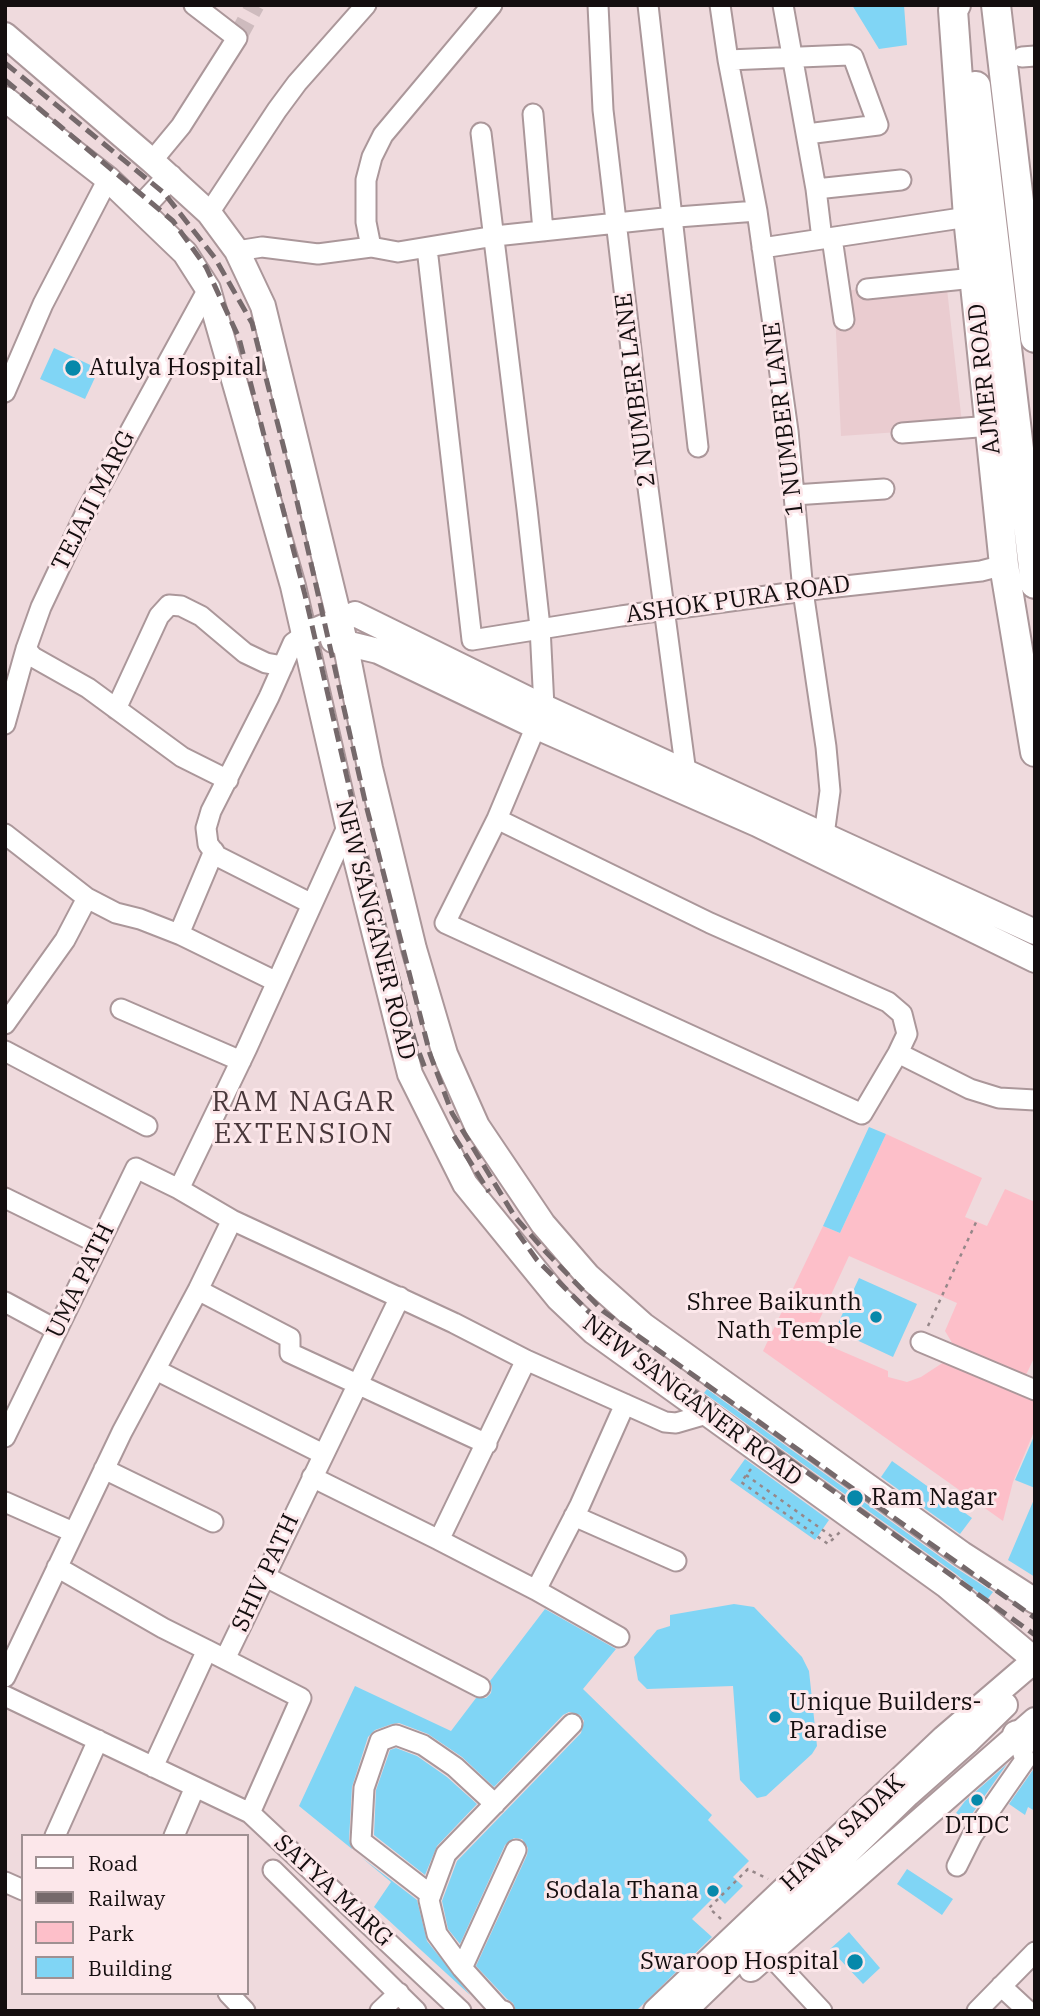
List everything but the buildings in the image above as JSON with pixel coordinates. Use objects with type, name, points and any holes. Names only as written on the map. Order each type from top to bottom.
[{"type":"highway","points":[[996,5],[1035,338]]},
{"type":"highway","points":[[1015,5],[1028,56],[1035,173]]},
{"type":"highway","points":[[963,7],[1035,583]]},
{"type":"highway","name":"AJMER ROAD","points":[[963,7],[953,10],[968,217],[1004,565],[1035,752]]},
{"type":"main road","name":"NEW SANGANER ROAD","points":[[5,35],[209,213],[237,251],[263,306],[342,632],[370,768],[414,949],[445,1055],[477,1126],[543,1224],[588,1276],[643,1325],[962,1554],[1035,1601]]},
{"type":"main road","name":"NEW SANGANER ROAD","points":[[5,99],[108,179],[185,253],[208,289],[283,548],[410,1073],[465,1184],[558,1298],[594,1332],[947,1586],[1035,1660]]},
{"type":"main road","points":[[140,209],[161,169]]},
{"type":"main road","points":[[304,635],[342,632],[378,651],[686,773],[1035,932]]},
{"type":"main road","points":[[540,717],[1035,960]]},
{"type":"main road","name":"HAWA SADAK","points":[[656,2011],[944,1738],[1035,1660]]},
{"type":"main road","points":[[684,2011],[908,1794],[968,1741],[1035,1672]]},
{"type":"main road","name":"HAWA SADAK","points":[[708,2011],[767,1952],[1029,1731]]},
{"type":"street","points":[[161,169],[181,125],[237,38],[194,5]]},
{"type":"street","points":[[209,213],[277,110],[366,5]]},
{"type":"street","points":[[371,247],[366,222],[366,180],[372,156],[383,135],[492,5]]},
{"type":"street","name":"2 NUMBER LANE","points":[[598,5],[603,110],[642,443],[686,773]]},
{"type":"street","points":[[648,5],[698,447]]},
{"type":"street","points":[[237,251],[262,247],[318,254],[371,247],[398,252],[495,236],[757,211],[720,5]]},
{"type":"street","points":[[783,5],[816,189],[844,320]]},
{"type":"street","points":[[728,60],[852,55],[879,122],[877,126],[807,134]]},
{"type":"street","points":[[533,114],[543,231]]},
{"type":"street","points":[[481,132],[540,627],[540,717],[497,819],[444,923],[862,1114],[907,1034],[902,1014],[888,1002],[710,923],[497,819]]},
{"type":"street","points":[[5,392],[43,304],[108,179]]},
{"type":"street","points":[[816,189],[901,180]]},
{"type":"street","name":"1 NUMBER LANE","points":[[757,211],[788,431],[803,591],[826,747],[830,791],[824,835]]},
{"type":"street","points":[[762,248],[968,217]]},
{"type":"street","name":"ASHOK PURA ROAD","points":[[427,248],[472,639],[540,627],[803,591],[981,571],[1004,565]]},
{"type":"street","points":[[867,289],[974,278]]},
{"type":"street","name":"TEJAJI MARG","points":[[5,724],[41,607],[86,512],[208,289]]},
{"type":"street","points":[[902,433],[990,426]]},
{"type":"street","points":[[794,495],[884,489]]},
{"type":"street","points":[[116,709],[159,616],[169,605],[181,606],[201,616],[245,653],[266,663],[283,666]]},
{"type":"street","points":[[304,635],[293,643],[211,811],[206,828],[208,844],[217,856],[312,904]]},
{"type":"street","points":[[26,649],[33,657],[88,688],[182,757],[228,780]]},
{"type":"street","points":[[348,825],[241,1061],[179,1189],[232,1220],[400,1297],[526,1360],[669,1423],[707,1414]]},
{"type":"street","points":[[5,834],[87,898],[116,913],[179,934],[277,982]]},
{"type":"street","points":[[179,934],[214,851]]},
{"type":"street","points":[[5,1024],[65,940],[87,898]]},
{"type":"street","points":[[121,1009],[241,1061]]},
{"type":"street","points":[[5,1051],[147,1126]]},
{"type":"street","points":[[898,1053],[970,1089],[999,1098],[1035,1100]]},
{"type":"street","name":"UMA PATH","points":[[5,1437],[136,1168],[179,1189]]},
{"type":"street","points":[[5,1198],[99,1244]]},
{"type":"street","points":[[5,1677],[104,1469],[232,1220]]},
{"type":"street","points":[[198,1290],[290,1338],[290,1353],[487,1444]]},
{"type":"street","name":"SHIV PATH","points":[[250,1813],[301,1698],[225,1659],[400,1297]]},
{"type":"street","points":[[5,1302],[57,1330]]},
{"type":"street","points":[[921,1342],[1035,1390]]},
{"type":"street","points":[[439,1540],[526,1360]]},
{"type":"street","points":[[156,1370],[323,1454]]},
{"type":"street","points":[[536,1590],[574,1516],[625,1404]]},
{"type":"street","points":[[104,1469],[213,1522]]},
{"type":"street","points":[[312,1477],[536,1590],[619,1637]]},
{"type":"street","points":[[5,1502],[73,1532]]},
{"type":"street","points":[[574,1516],[676,1561]]},
{"type":"street","points":[[57,1567],[163,1628],[225,1659]]},
{"type":"street","points":[[264,1576],[480,1687]]},
{"type":"street","points":[[153,1767],[207,1650]]},
{"type":"street","name":"SATYA MARG","points":[[5,1696],[250,1813],[461,2011]]},
{"type":"street","points":[[504,2011],[500,2010],[462,1968],[437,1934],[429,1900],[446,1854],[572,1724]]},
{"type":"street","points":[[957,1866],[972,1836],[1025,1760],[1029,1731]]},
{"type":"street","points":[[431,1895],[361,1841],[364,1788],[380,1741],[396,1735],[423,1745],[455,1767],[495,1804]]},
{"type":"street","points":[[56,1834],[99,1741]]},
{"type":"street","points":[[175,1834],[195,1787]]},
{"type":"street","points":[[462,1968],[516,1850]]},
{"type":"street","points":[[273,1870],[416,2011]]},
{"type":"street","points":[[5,1882],[21,1889]]},
{"type":"street","points":[[767,1952],[822,2011]]},
{"type":"street","points":[[977,2011],[1035,1952]]},
{"type":"street","points":[[1001,1986],[1028,2011]]},
{"type":"street","points":[[380,2011],[399,1993]]},
{"type":"street","points":[[230,1995],[245,2011]]},
{"type":"path","points":[[921,1342],[978,1218]]},
{"type":"path","points":[[752,1467],[741,1482],[828,1544],[851,1519]]},
{"type":"path","points":[[746,1475],[834,1538]]},
{"type":"path","points":[[737,1934],[709,1908],[748,1869],[784,1888]]},
{"type":"shaded area","points":[[946,280],[963,432],[841,436],[834,292]]},
{"type":"green space","points":[[886,1134],[982,1178],[965,1217],[987,1226],[1005,1189],[1035,1202],[1035,1356],[1025,1377],[954,1346],[945,1331],[957,1303],[849,1256],[811,1338],[888,1371],[888,1377],[907,1382],[921,1377],[947,1360],[1035,1397],[1035,1429],[1013,1482],[1003,1521],[763,1351],[823,1226],[840,1233]]},
{"type":"tunnel","points":[[237,38],[255,5]]},
{"type":"railway","points":[[5,63],[164,193],[215,258],[252,323],[293,484],[365,801],[430,1054],[452,1113],[515,1217],[603,1311],[1035,1618]]},
{"type":"railway","points":[[5,80],[173,221],[206,267],[239,338],[305,595],[360,834],[415,1042],[425,1068]]},
{"type":"railway","points":[[454,1136],[489,1192]]},
{"type":"railway","points":[[517,1232],[537,1260],[589,1312],[700,1396],[1035,1635]]},
{"type":"place","name":"Atulya Hospital","points":[[73,368]]},
{"type":"place","name":"Shree Baikunth Nath Temple","points":[[876,1317]]},
{"type":"place","name":"Ram Nagar","points":[[855,1498]]},
{"type":"place","name":"Unique Builders- Paradise","points":[[775,1717]]},
{"type":"place","name":"DTDC","points":[[977,1800]]},
{"type":"place","name":"Sodala Thana","points":[[713,1891]]},
{"type":"place","name":"Swaroop Hospital","points":[[855,1962]]},
{"type":"district","name":"RAM NAGAR EXTENSION","points":[[304,1119]]}]
